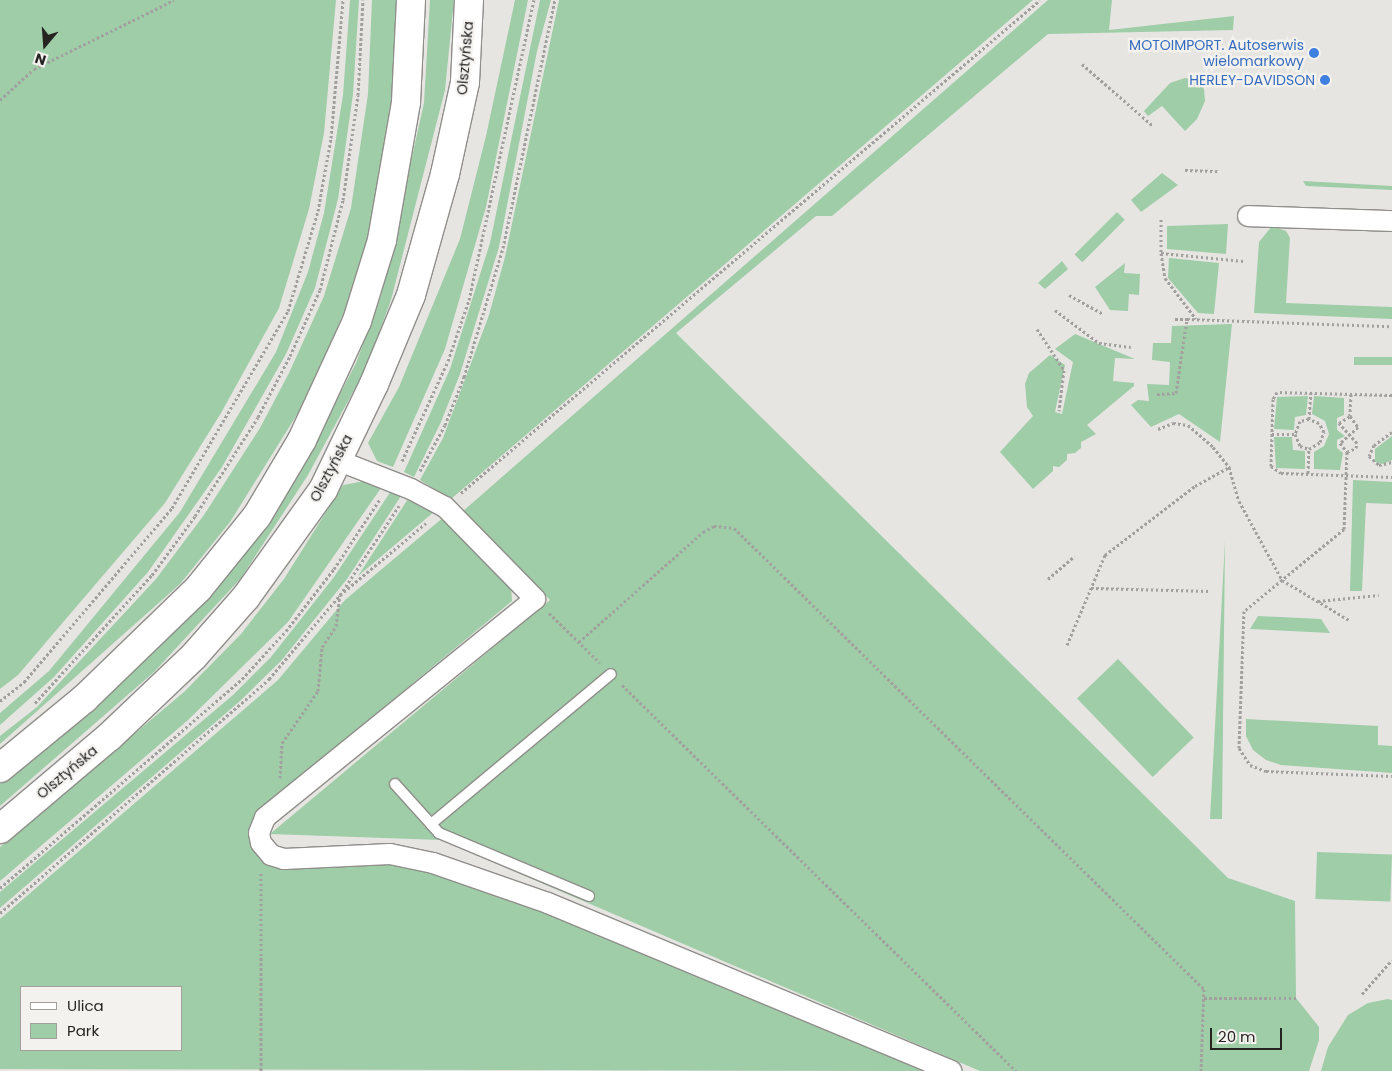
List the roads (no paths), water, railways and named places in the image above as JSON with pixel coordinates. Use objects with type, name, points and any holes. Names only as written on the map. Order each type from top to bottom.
[{"type":"main road","points":[[0,768],[84,699],[198,589],[257,516],[302,440],[357,321],[382,240],[406,102],[412,0]]},
{"type":"main road","name":"Olsztyńska","points":[[0,829],[109,737],[194,656],[246,597],[323,490],[374,384],[411,295],[445,174],[465,82],[469,0]]},
{"type":"main road","points":[[465,82],[489,0]]},
{"type":"street","points":[[1248,216],[1392,221]]},
{"type":"street","points":[[337,460],[411,489],[445,507],[534,599],[265,818],[259,832],[261,843],[271,854],[284,859],[390,854],[433,863],[548,903],[951,1071]]},
{"type":"lane","points":[[431,824],[611,674]]},
{"type":"lane","points":[[395,784],[439,833],[589,896]]},
{"type":"place","name":"MOTOIMPORT. Autoserwis wielomarkowy","points":[[1314,53]]},
{"type":"place","name":"HERLEY-DAVIDSON","points":[[1325,80]]}]
